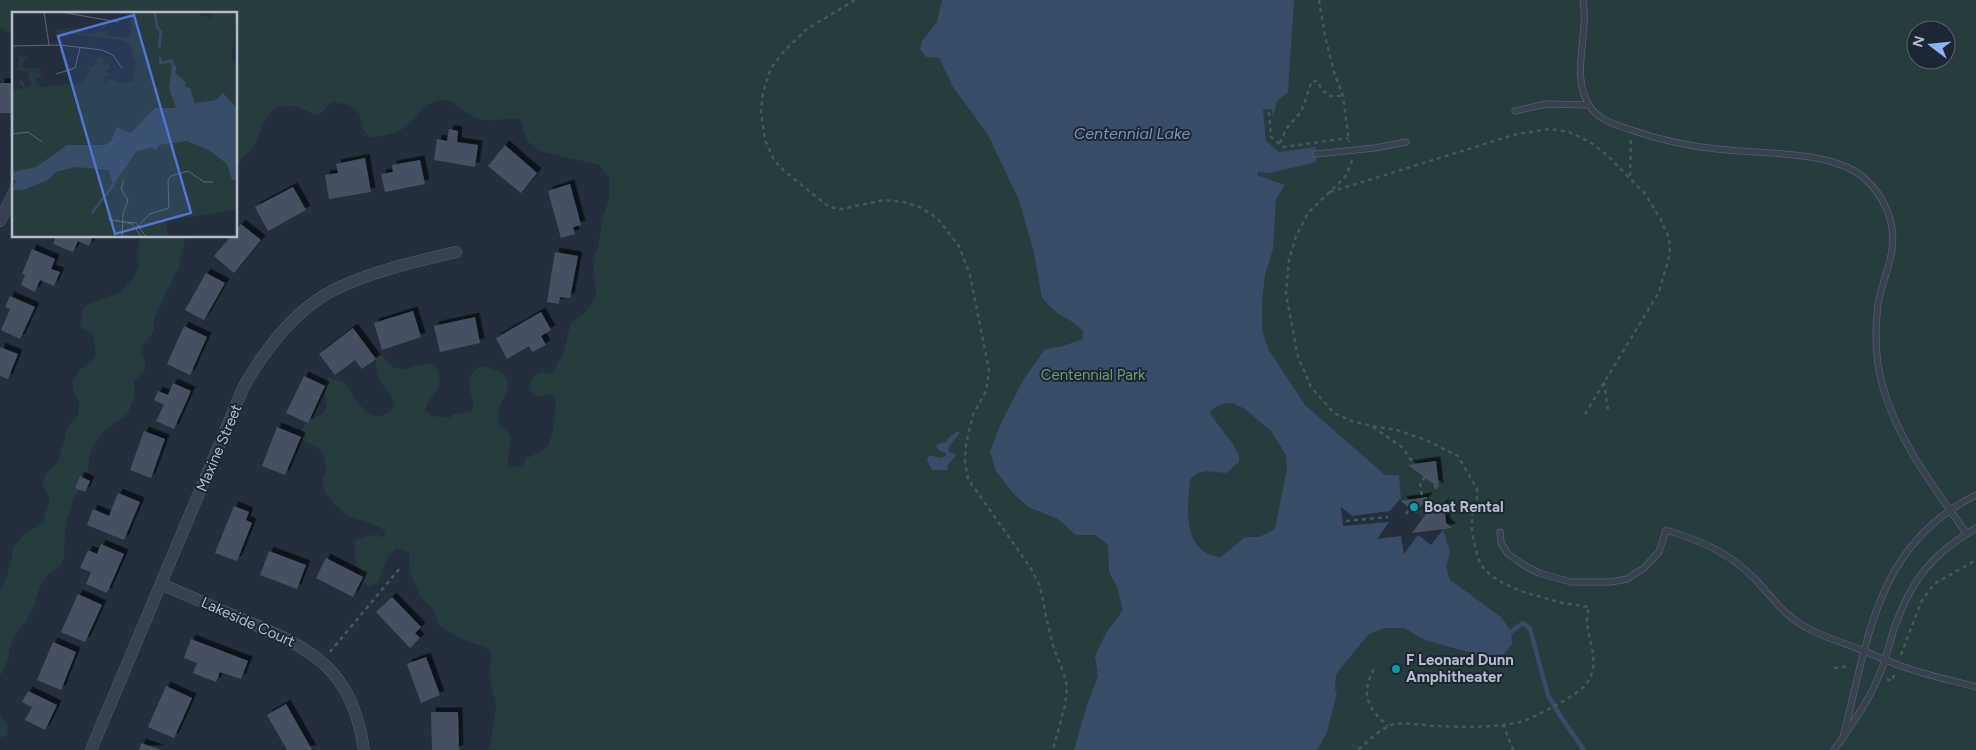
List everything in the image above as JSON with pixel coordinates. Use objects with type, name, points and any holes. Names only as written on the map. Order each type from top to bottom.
[{"type":"street","points":[[0,221],[12,196]]},
{"type":"street","name":"Maxine Street","points":[[91,750],[244,386],[258,362],[275,339],[319,299],[341,286],[376,273],[456,252]]},
{"type":"street","name":"Lakeside Court","points":[[161,584],[285,637],[322,661],[340,683],[354,706],[361,728],[364,750]]},
{"type":"lane","points":[[1583,0],[1584,22],[1580,64],[1582,86],[1589,105],[1598,117],[1633,131],[1675,143],[1715,149],[1826,159],[1846,166],[1862,176],[1876,190],[1886,207],[1893,229],[1892,249],[1878,303],[1876,328],[1881,381],[1889,407],[1906,442],[1967,534]]},
{"type":"lane","points":[[1515,111],[1546,104],[1589,105]]},
{"type":"lane","points":[[1316,154],[1351,151],[1406,142]]},
{"type":"lane","points":[[1842,738],[1872,620],[1892,572],[1906,552],[1927,529],[1950,510],[1976,495]]},
{"type":"lane","points":[[1834,750],[1867,702],[1885,660],[1894,627],[1914,583],[1933,560],[1950,544],[1976,528]]},
{"type":"lane","points":[[1500,532],[1501,543],[1508,554],[1539,573],[1571,582],[1612,582],[1627,579],[1644,568],[1659,552],[1666,530],[1695,539],[1715,548],[1737,563],[1756,580],[1768,596],[1786,614],[1807,628],[1898,665],[1976,687]]},
{"type":"path","points":[[855,0],[807,29],[785,50],[771,68],[763,92],[761,112],[765,140],[774,160],[784,172],[829,207],[842,209],[884,200],[904,202],[922,208],[938,219],[959,246],[970,275],[989,370],[986,391],[974,415],[966,444],[965,462],[968,478],[1030,567],[1040,586],[1054,649],[1067,687],[1065,706],[1053,750]]},
{"type":"path","points":[[1319,0],[1325,36],[1334,72],[1343,96],[1352,163],[1346,176],[1308,213],[1296,236],[1289,260],[1286,294],[1298,357],[1311,388],[1334,413],[1351,421],[1397,430],[1426,440],[1458,456],[1478,488],[1472,518],[1472,532],[1481,565],[1503,583],[1538,597],[1562,604],[1589,607],[1586,620],[1593,648],[1593,664],[1590,678],[1583,687],[1534,717],[1504,724],[1438,726],[1392,724],[1358,750]]},
{"type":"path","points":[[1280,143],[1286,129],[1301,112],[1312,81],[1318,81],[1321,89],[1329,96],[1343,96]]},
{"type":"path","points":[[1269,112],[1271,137],[1284,147],[1348,138]]},
{"type":"path","points":[[1329,192],[1517,134],[1550,129],[1569,132],[1590,142],[1608,156],[1645,194],[1661,220],[1669,238],[1670,254],[1659,292],[1585,414]]},
{"type":"path","points":[[1630,178],[1630,144],[1633,131]]},
{"type":"path","points":[[1604,382],[1608,410]]},
{"type":"path","points":[[1372,426],[1402,447],[1414,464]]},
{"type":"path","points":[[1425,477],[1420,483],[1422,497],[1429,502]]},
{"type":"path","points":[[1435,485],[1436,492]]},
{"type":"path","points":[[1346,522],[1388,516]]},
{"type":"path","points":[[1886,678],[1892,681],[1921,602],[1934,584],[1976,560]]},
{"type":"path","points":[[322,661],[400,568]]},
{"type":"path","points":[[1834,668],[1849,666]]},
{"type":"path","points":[[1374,669],[1366,690],[1369,704],[1378,717],[1388,726]]},
{"type":"path","points":[[1504,724],[1513,750]]},
{"type":"green space","name":"Centennial Park","points":[[0,0],[1976,0],[1976,750],[488,750],[491,742],[496,705],[489,673],[492,654],[485,647],[466,641],[440,627],[433,610],[421,597],[410,572],[409,553],[397,548],[387,559],[377,582],[370,587],[365,583],[357,566],[355,540],[370,535],[384,537],[386,532],[375,525],[350,516],[332,501],[323,486],[326,467],[325,457],[316,447],[303,440],[300,433],[307,422],[324,413],[326,407],[324,383],[328,378],[343,382],[366,413],[379,417],[389,413],[395,406],[392,397],[378,376],[376,358],[379,356],[393,367],[399,369],[408,369],[424,364],[435,365],[439,385],[425,410],[432,416],[449,418],[454,414],[471,412],[474,402],[469,387],[472,374],[481,367],[501,373],[507,381],[508,387],[500,405],[498,419],[500,426],[507,430],[511,439],[507,464],[509,468],[522,466],[526,459],[548,447],[554,423],[555,398],[549,394],[536,397],[530,391],[532,381],[536,375],[542,373],[552,374],[563,354],[571,323],[582,316],[591,306],[596,293],[593,261],[609,198],[609,177],[599,165],[539,151],[527,141],[520,119],[480,119],[446,100],[435,101],[425,107],[404,128],[371,138],[363,129],[360,115],[350,105],[332,102],[319,115],[294,106],[276,108],[266,117],[254,146],[241,160],[238,167],[238,12],[12,12],[12,35],[0,27]]},
{"type":"green space","points":[[141,238],[186,238],[179,266],[154,318],[154,331],[141,347],[146,365],[144,372],[134,381],[134,397],[128,413],[106,428],[90,451],[87,476],[73,500],[65,528],[64,557],[60,566],[50,572],[42,582],[30,615],[11,643],[8,659],[0,676],[0,590],[7,577],[14,546],[25,533],[44,520],[50,498],[42,485],[45,476],[59,461],[67,428],[78,415],[79,402],[72,382],[78,372],[96,356],[93,335],[80,327],[83,308],[92,302],[120,293],[133,279],[139,265],[137,255]]},
{"type":"green space","points":[[0,715],[6,722],[8,729],[7,735],[0,738]]},
{"type":"water","name":"Centennial Lake","points":[[942,0],[1294,0],[1288,92],[1277,101],[1273,117],[1272,109],[1263,110],[1266,141],[1279,152],[1316,147],[1316,162],[1270,173],[1258,172],[1257,175],[1285,185],[1276,199],[1273,249],[1265,275],[1262,300],[1262,329],[1268,349],[1305,405],[1385,475],[1399,475],[1401,501],[1426,522],[1443,530],[1450,552],[1446,567],[1450,580],[1501,617],[1511,632],[1512,644],[1504,654],[1483,656],[1425,640],[1404,628],[1384,628],[1368,635],[1336,675],[1335,690],[1337,692],[1327,732],[1317,750],[1074,750],[1087,705],[1098,676],[1095,656],[1106,633],[1123,610],[1117,587],[1109,571],[1108,545],[1095,535],[1076,535],[1058,519],[1028,507],[1012,492],[996,471],[990,452],[1001,423],[1024,379],[1045,349],[1063,346],[1083,339],[1083,331],[1073,322],[1058,314],[1042,298],[1034,253],[1019,200],[988,135],[953,87],[939,58],[926,57],[920,49],[922,41],[937,22]],"holes":[[[1226,403],[1233,403],[1245,409],[1271,431],[1286,455],[1287,468],[1275,529],[1259,537],[1245,537],[1221,557],[1208,554],[1199,548],[1193,539],[1188,516],[1190,480],[1197,473],[1202,472],[1226,473],[1239,462],[1239,456],[1233,444],[1210,414],[1216,407]]]},
{"type":"water","points":[[958,431],[960,433],[949,446],[948,450],[956,455],[947,466],[948,470],[932,470],[927,460],[929,455],[939,458],[946,456],[946,453],[940,451],[936,446],[937,444],[947,442],[948,438]]},
{"type":"pier","points":[[1400,499],[1426,522],[1443,530],[1431,545],[1418,535],[1404,554],[1401,536],[1377,539],[1389,522],[1343,526],[1341,507],[1352,516],[1390,511]]},
{"type":"building","points":[[0,83],[12,83],[11,113],[0,113]]},
{"type":"building","points":[[449,129],[458,131],[457,142],[478,145],[475,167],[434,160],[437,139],[447,141]]},
{"type":"building","points":[[505,145],[537,173],[521,193],[488,166]]},
{"type":"building","points":[[365,158],[371,192],[329,199],[325,175],[338,173],[336,164]]},
{"type":"building","points":[[420,160],[425,184],[385,192],[381,174],[393,172],[392,165]]},
{"type":"building","points":[[570,184],[581,225],[573,227],[575,234],[561,238],[548,191]]},
{"type":"building","points":[[293,187],[306,210],[268,231],[255,207]]},
{"type":"building","points":[[241,224],[261,240],[234,273],[214,256],[229,238],[238,238],[238,228]]},
{"type":"building","points":[[55,238],[92,238],[89,246],[78,241],[73,252],[53,244]]},
{"type":"building","points":[[32,249],[55,259],[51,269],[60,272],[54,286],[40,280],[35,292],[21,285],[25,275],[22,274]]},
{"type":"building","points":[[555,252],[578,256],[570,298],[560,297],[559,304],[547,302]]},
{"type":"building","points":[[206,273],[225,283],[204,320],[185,310]]},
{"type":"building","points":[[10,296],[35,307],[20,339],[1,330],[10,309],[5,307]]},
{"type":"building","points":[[413,311],[421,337],[382,350],[374,323]]},
{"type":"building","points":[[541,312],[551,330],[541,336],[546,345],[532,352],[529,346],[507,359],[496,338]]},
{"type":"building","points":[[475,317],[480,343],[440,352],[434,326]]},
{"type":"building","points":[[184,326],[207,337],[190,375],[167,364]]},
{"type":"building","points":[[353,328],[376,359],[362,369],[355,360],[335,375],[319,354]]},
{"type":"building","points":[[0,347],[18,354],[8,379],[0,376]]},
{"type":"building","points":[[304,376],[325,386],[308,423],[286,413]]},
{"type":"building","points":[[173,383],[191,391],[174,429],[156,421],[164,405],[154,400],[158,391],[168,395]]},
{"type":"building","points":[[277,427],[301,437],[285,475],[262,466]]},
{"type":"building","points":[[144,431],[165,439],[151,478],[130,470]]},
{"type":"building","points":[[1436,461],[1439,488],[1408,465],[1414,464]]},
{"type":"building","points":[[80,476],[90,481],[85,492],[75,488]]},
{"type":"building","points":[[118,493],[140,502],[124,540],[87,525],[93,509],[109,516]]},
{"type":"building","name":"Boat Rental","points":[[1428,497],[1416,514],[1401,501]]},
{"type":"building","points":[[1444,503],[1446,523],[1452,528],[1412,533],[1429,510],[1435,514]]},
{"type":"building","points":[[234,506],[249,512],[246,520],[252,523],[237,561],[215,553]]},
{"type":"building","points":[[101,544],[124,554],[107,593],[86,584],[91,572],[80,568],[88,550],[97,554]]},
{"type":"building","points":[[269,551],[306,565],[297,589],[260,575]]},
{"type":"building","points":[[326,558],[363,577],[353,597],[316,578]]},
{"type":"building","points":[[78,594],[102,605],[85,642],[61,632]]},
{"type":"building","points":[[392,597],[421,627],[415,633],[420,638],[410,648],[376,612]]},
{"type":"building","points":[[191,639],[248,661],[241,679],[220,672],[216,682],[193,673],[197,663],[184,658]]},
{"type":"building","points":[[53,642],[76,652],[61,690],[37,680]]},
{"type":"building","points":[[426,657],[440,695],[421,703],[407,664]]},
{"type":"building","points":[[166,686],[192,698],[174,738],[148,727]]},
{"type":"building","points":[[28,691],[57,705],[45,730],[25,720],[32,707],[22,702]]},
{"type":"building","points":[[286,704],[312,750],[287,750],[267,715]]},
{"type":"building","points":[[431,712],[458,712],[459,750],[432,750]]},
{"type":"building","points":[[141,743],[161,750],[139,750]]},
{"type":"waterway","points":[[1511,632],[1523,623],[1530,629],[1548,695],[1584,750]]},
{"type":"place","name":"Boat Rental","points":[[1414,507]]},
{"type":"place","name":"F Leonard Dunn Amphitheater","points":[[1396,669]]}]
